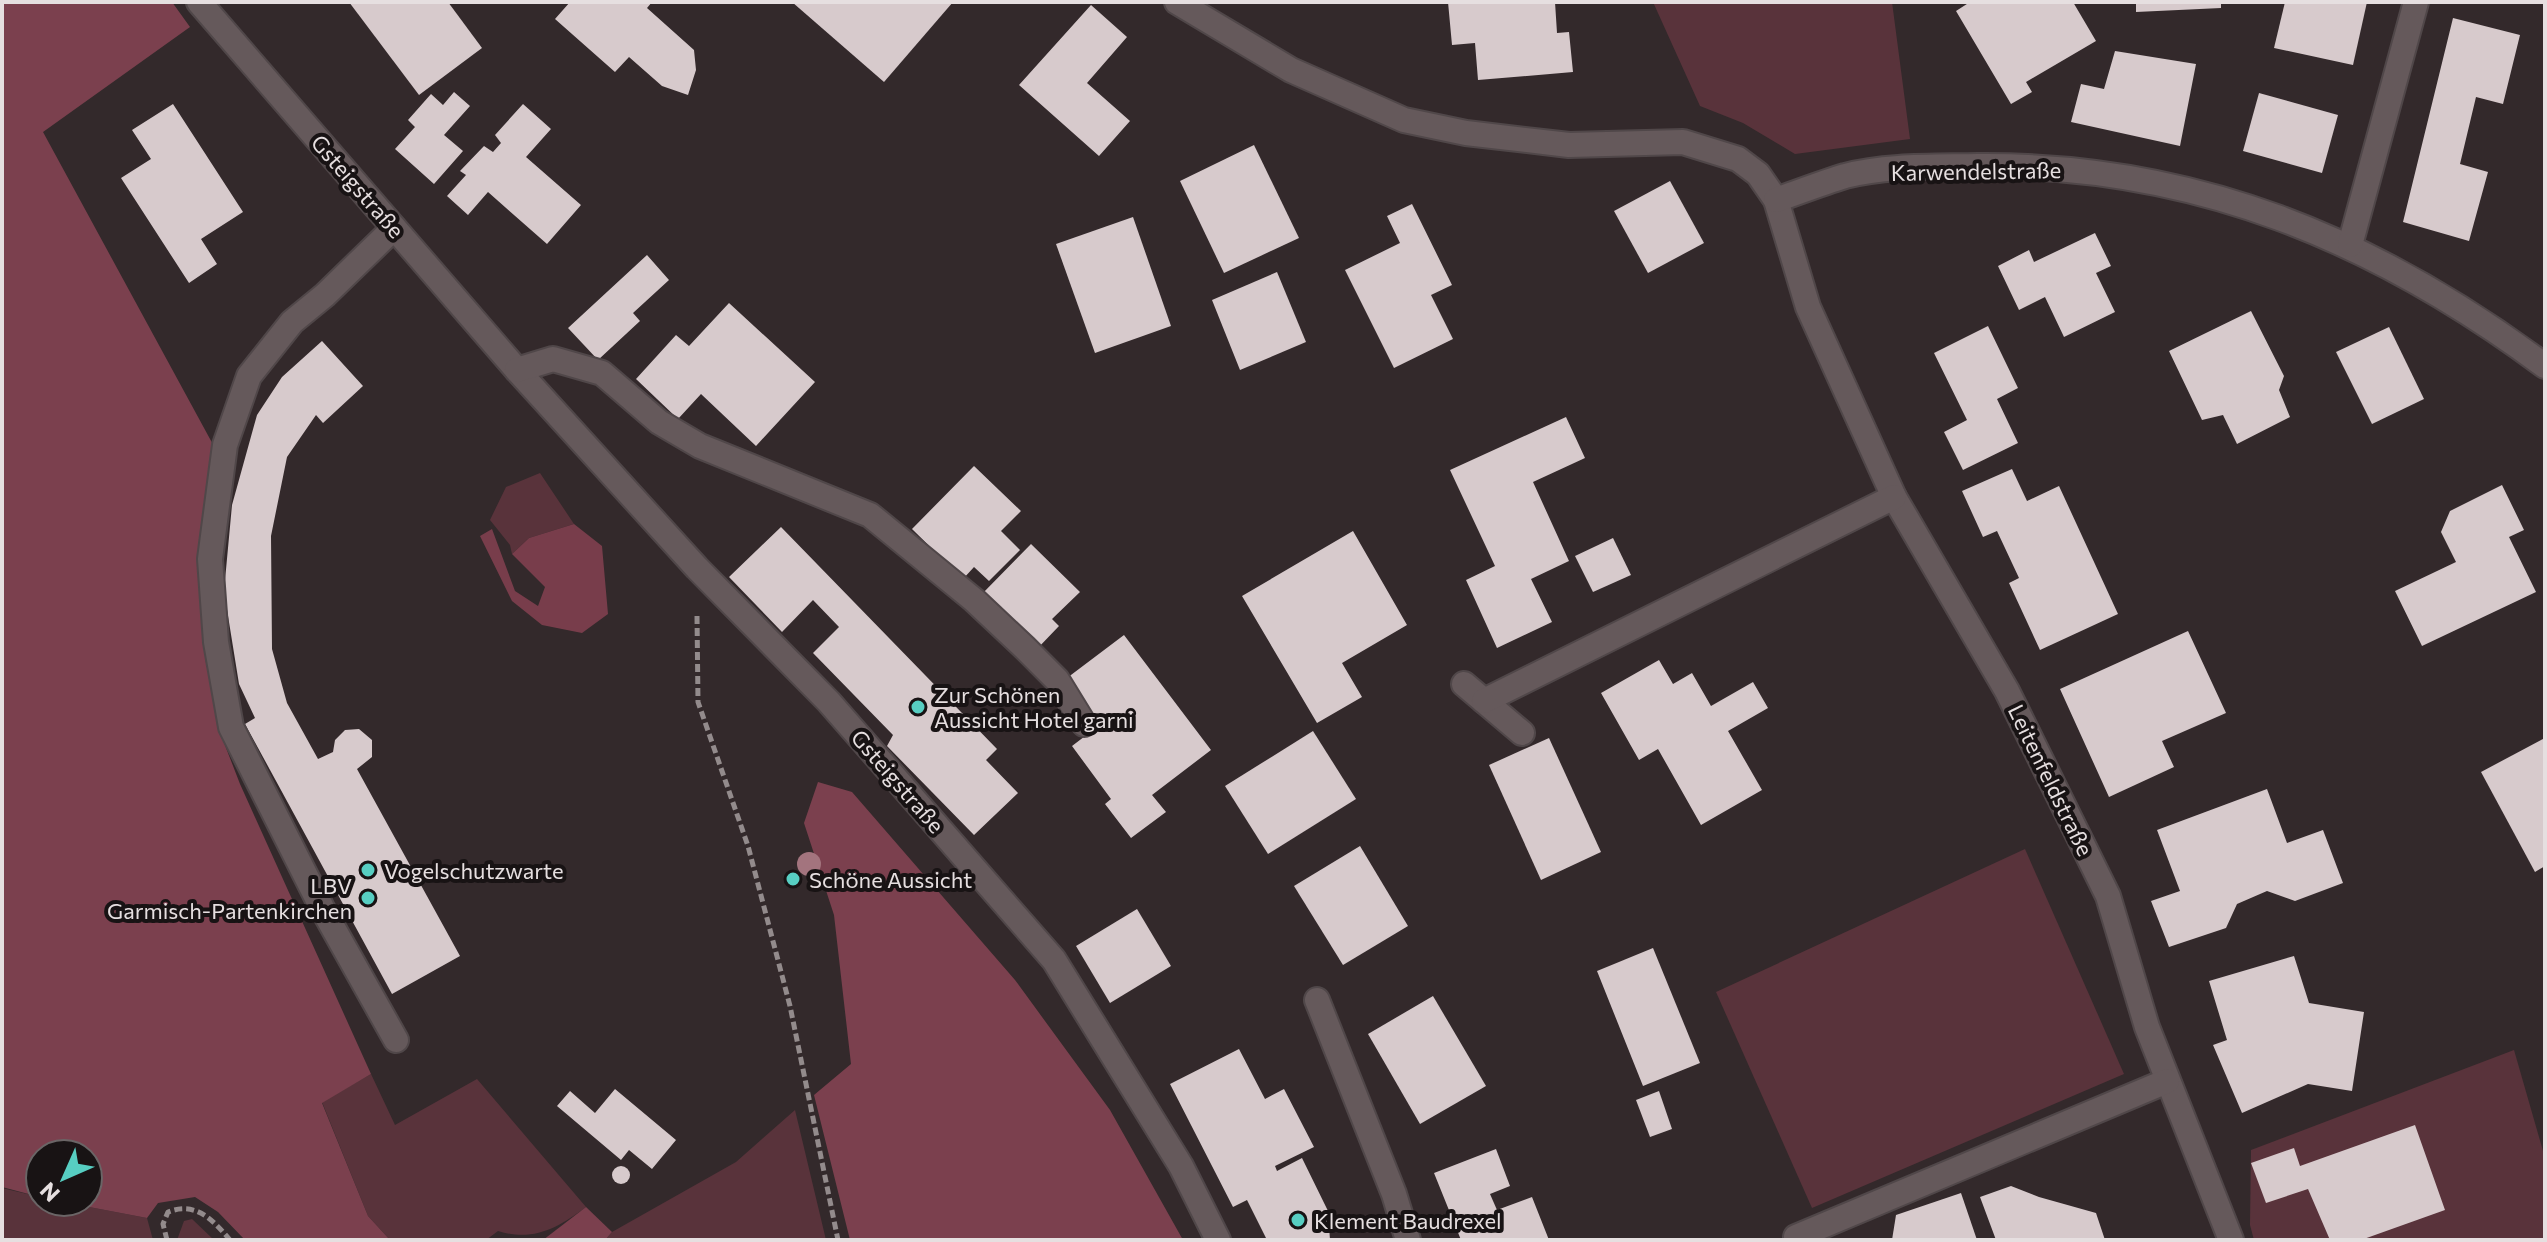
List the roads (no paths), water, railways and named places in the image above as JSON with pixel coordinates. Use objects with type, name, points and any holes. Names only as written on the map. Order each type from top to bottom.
[{"type":"street","name":"Gsteigstraße","points":[[199,2],[517,370],[697,568],[829,702],[1054,960],[1181,1166],[1218,1240]]},
{"type":"street","points":[[1177,2],[1291,70],[1404,120],[1466,133],[1569,145],[1683,142],[1738,159],[1758,174],[1776,200]]},
{"type":"street","points":[[2350,245],[2416,2]]},
{"type":"street","name":"Karwendelstraße","points":[[1776,200],[1848,176],[1929,167],[2021,166],[2091,171],[2162,182],[2284,217],[2350,245],[2429,286],[2545,366]]},
{"type":"street","name":"Leitenfeldstraße","points":[[1776,200],[1808,307],[1894,497],[2007,691],[2108,896],[2167,1081],[2231,1240]]},
{"type":"street","points":[[394,228],[325,295],[292,322],[249,376],[225,445],[210,559],[216,642],[231,727],[281,831],[396,1040]]},
{"type":"street","points":[[517,370],[553,359],[602,373],[659,422],[700,446],[870,515],[974,600],[1024,647],[1057,680],[1084,724]]},
{"type":"street","points":[[1484,701],[1894,497]]},
{"type":"street","points":[[1464,684],[1522,733]]},
{"type":"street","points":[[1317,1000],[1394,1194],[1408,1240]]},
{"type":"street","points":[[1796,1237],[2167,1081]]},
{"type":"place","name":"Zur Schönen Aussicht Hotel garni","points":[[918,707]]},
{"type":"place","name":"Vogelschutzwarte","points":[[368,870]]},
{"type":"place","name":"Schöne Aussicht","points":[[793,879]]},
{"type":"place","name":"LBV Garmisch-Partenkirchen","points":[[368,898]]},
{"type":"place","name":"Klement Baudrexel","points":[[1298,1220]]}]
